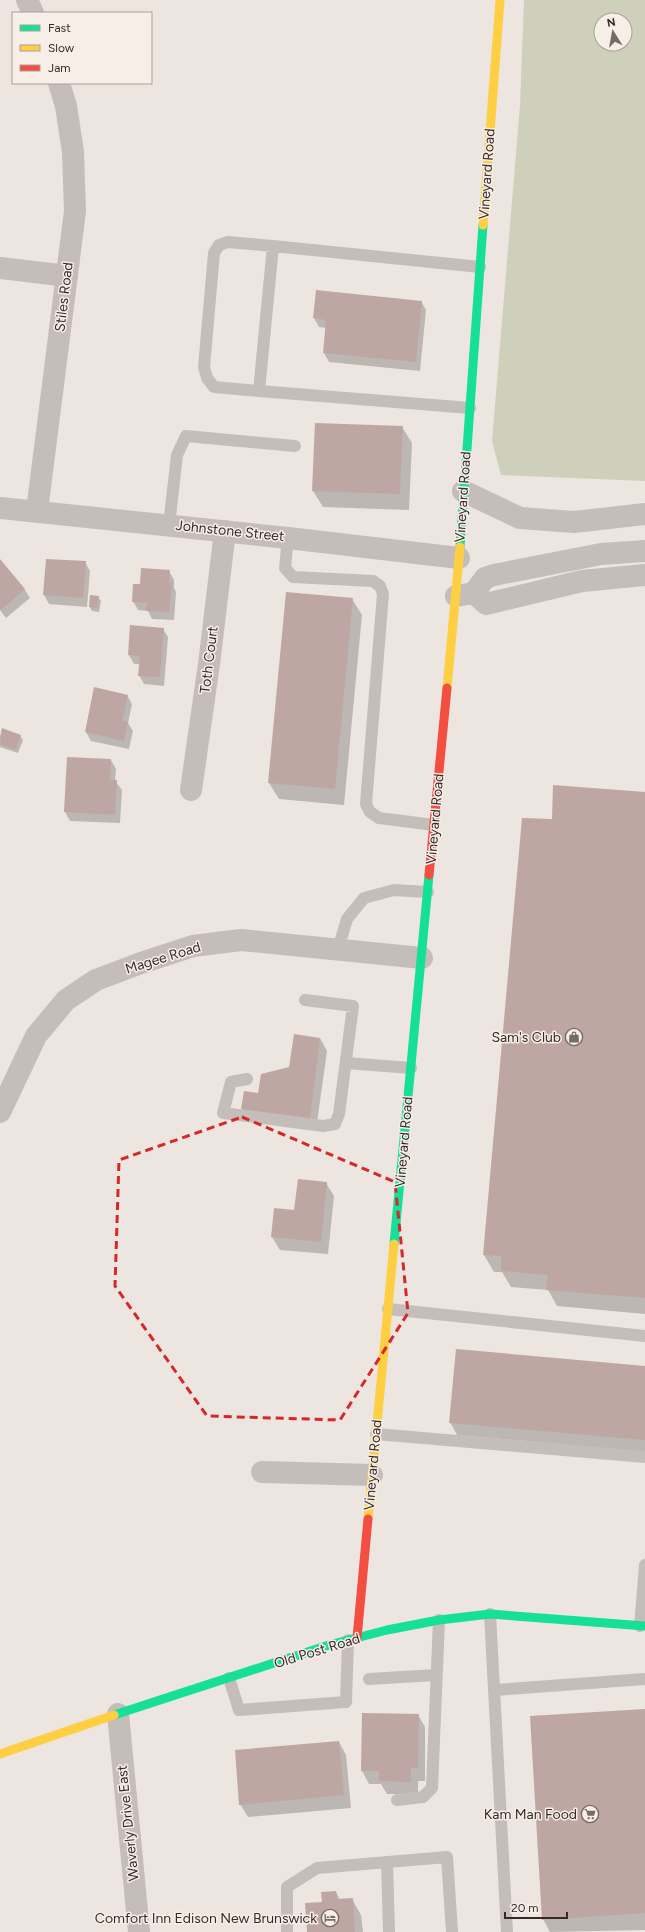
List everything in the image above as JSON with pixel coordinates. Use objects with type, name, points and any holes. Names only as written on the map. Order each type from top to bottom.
[{"type":"street","points":[[27,0],[33,12]]},
{"type":"street","name":"Vineyard Road","points":[[353,1639],[372,1475],[434,825],[465,595],[460,558],[463,491],[500,0]]},
{"type":"street","name":"Stiles Road","points":[[37,511],[75,211],[73,152],[66,106],[59,84]]},
{"type":"street","points":[[0,268],[67,276]]},
{"type":"street","points":[[463,491],[520,518],[574,522],[645,514]]},
{"type":"street","name":"Johnstone Street","points":[[0,508],[225,531],[460,558]]},
{"type":"street","name":"Toth Court","points":[[191,790],[209,664],[225,531]]},
{"type":"street","points":[[645,551],[601,554],[494,575],[484,578],[465,595],[486,604],[582,581],[645,575]]},
{"type":"street","name":"Magee Road","points":[[0,1112],[36,1036],[66,1000],[96,980],[193,946],[241,940],[422,958]]},
{"type":"street","points":[[262,1472],[372,1475]]},
{"type":"street","name":"Old Post Road","points":[[0,1754],[118,1714],[353,1639],[438,1620],[490,1614],[643,1626]]},
{"type":"street","name":"Waverly Drive East","points":[[118,1714],[139,1932]]},
{"type":"lane","points":[[470,408],[214,386],[207,378],[204,367],[214,253],[219,245],[228,242],[480,267]]},
{"type":"lane","points":[[259,391],[273,246]]},
{"type":"lane","points":[[169,525],[176,456],[186,436],[295,446]]},
{"type":"lane","points":[[288,538],[284,568],[293,577],[373,581],[380,586],[383,594],[366,804],[370,812],[379,818],[434,825]]},
{"type":"lane","points":[[338,949],[347,920],[364,898],[394,890],[428,892]]},
{"type":"lane","points":[[247,1079],[231,1082],[222,1113],[323,1126],[335,1124],[339,1114],[353,1006],[305,1000]]},
{"type":"lane","points":[[346,1063],[411,1068]]},
{"type":"lane","points":[[388,1309],[645,1336]]},
{"type":"lane","points":[[376,1434],[645,1457]]},
{"type":"lane","points":[[643,1626],[645,1565]]},
{"type":"lane","points":[[490,1614],[507,1932]]},
{"type":"lane","points":[[397,1800],[424,1798],[432,1788],[434,1771],[438,1620]]},
{"type":"lane","points":[[229,1678],[239,1710],[346,1702],[353,1639]]},
{"type":"lane","points":[[369,1679],[436,1675]]},
{"type":"lane","points":[[495,1690],[645,1679]]},
{"type":"lane","points":[[287,1932],[287,1888],[317,1868],[447,1857],[452,1932]]},
{"type":"lane","points":[[386,1862],[389,1932]]},
{"type":"highlighted area","points":[[242,1117],[395,1182],[408,1313],[340,1420],[207,1416],[115,1286],[119,1160]]},
{"type":"green space","points":[[524,0],[645,0],[645,481],[501,475],[492,441],[520,106]]},
{"type":"building","points":[[316,290],[422,301],[416,362],[323,353],[326,320],[313,318]]},
{"type":"building","points":[[315,423],[403,426],[400,494],[312,491]]},
{"type":"building","points":[[0,559],[25,589],[1,610],[0,609]]},
{"type":"building","points":[[46,559],[86,561],[83,598],[43,595]]},
{"type":"building","points":[[141,568],[170,570],[169,582],[172,583],[169,612],[146,611],[147,603],[132,602],[133,584],[140,584]]},
{"type":"building","points":[[286,592],[353,598],[335,789],[268,783]]},
{"type":"building","points":[[90,595],[99,596],[97,608],[89,607]]},
{"type":"building","points":[[130,625],[164,628],[160,677],[138,676],[140,656],[128,655]]},
{"type":"building","points":[[94,687],[128,695],[122,721],[128,722],[124,741],[85,732]]},
{"type":"building","points":[[2,728],[21,735],[16,750],[0,744]]},
{"type":"building","points":[[67,757],[111,759],[110,780],[117,780],[115,815],[64,812]]},
{"type":"building","name":"Sam's Club","points":[[553,785],[645,792],[645,1298],[546,1290],[548,1275],[501,1271],[501,1256],[483,1255],[522,818],[552,819]]},
{"type":"building","points":[[294,1034],[320,1038],[310,1118],[241,1109],[244,1091],[258,1093],[261,1074],[289,1067]]},
{"type":"building","points":[[298,1179],[327,1182],[321,1242],[271,1237],[274,1208],[294,1210]]},
{"type":"building","points":[[456,1349],[645,1366],[645,1440],[449,1423]]},
{"type":"building","name":"Kam Man Food","points":[[645,1709],[645,1913],[542,1920],[530,1716]]},
{"type":"building","points":[[362,1713],[419,1714],[418,1768],[411,1768],[411,1782],[379,1781],[379,1771],[361,1771]]},
{"type":"building","points":[[339,1741],[344,1795],[239,1805],[235,1750]]},
{"type":"building","name":"Comfort Inn Edison New Brunswick","points":[[336,1891],[337,1899],[353,1898],[355,1932],[307,1932],[305,1903],[322,1902],[321,1892]]},
{"type":"traffic: fast","points":[[460,547],[483,225]]},
{"type":"traffic: fast","points":[[394,1244],[429,875]]},
{"type":"traffic: fast","points":[[114,1715],[329,1645],[387,1630],[439,1620],[490,1614],[645,1626]]},
{"type":"traffic: slow","points":[[483,225],[500,0]]},
{"type":"traffic: slow","points":[[447,688],[460,547]]},
{"type":"traffic: slow","points":[[368,1519],[394,1244]]},
{"type":"traffic: slow","points":[[0,1754],[114,1715]]},
{"type":"traffic: jam","points":[[429,875],[447,688]]},
{"type":"traffic: jam","points":[[357,1638],[368,1519]]},
{"type":"place","name":"Sam's Club","points":[[574,1037]]},
{"type":"place","name":"Kam Man Food","points":[[590,1814]]},
{"type":"place","name":"Comfort Inn Edison New Brunswick","points":[[330,1918]]}]
